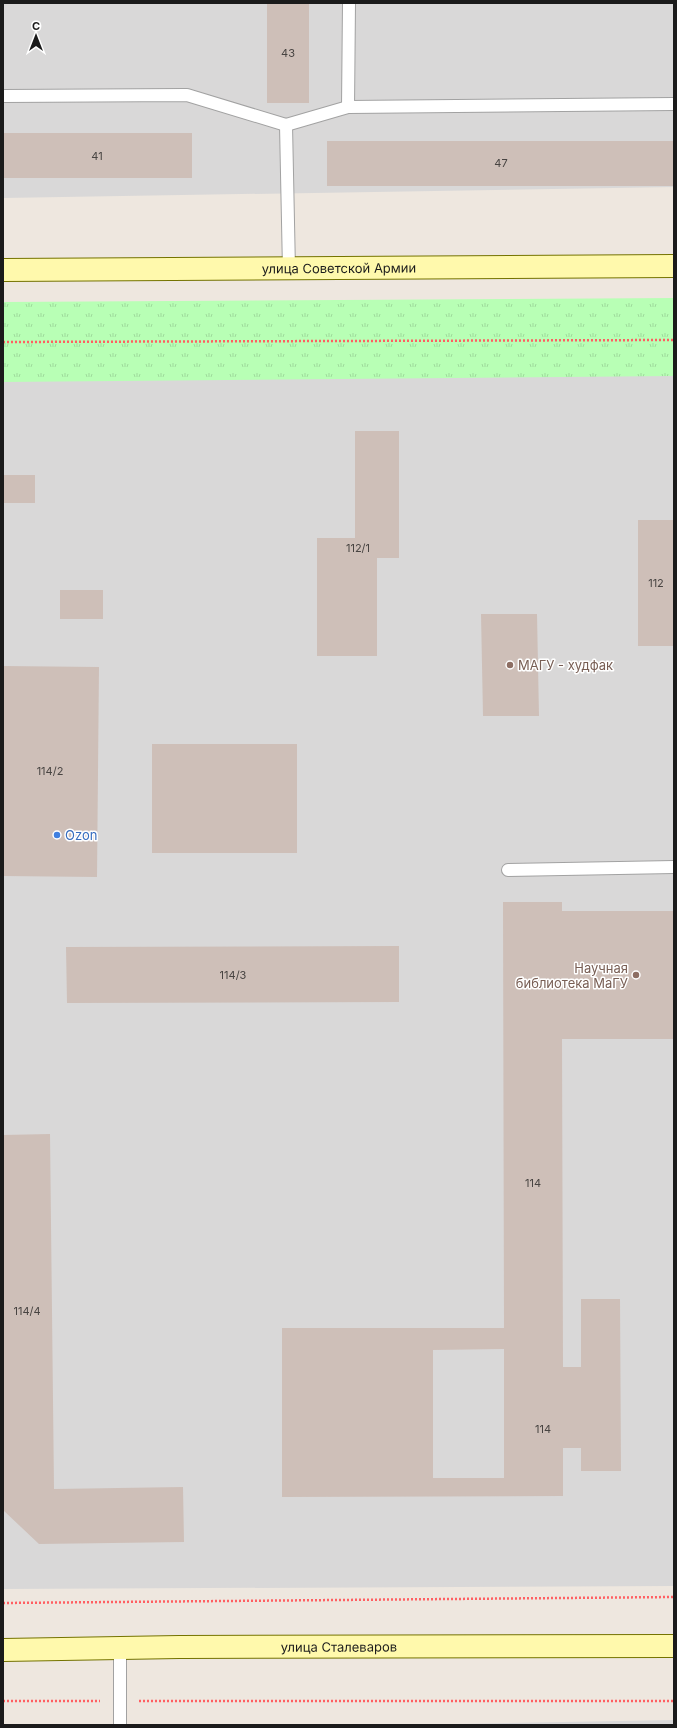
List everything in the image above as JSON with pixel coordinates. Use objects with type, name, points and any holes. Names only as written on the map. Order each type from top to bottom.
[{"type":"main road","name":"улица Советской Армии","points":[[3,270],[289,270],[674,266]]},
{"type":"main road","name":"улица Сталеваров","points":[[3,1650],[120,1647],[674,1646]]},
{"type":"lane","points":[[348,107],[349,3]]},
{"type":"lane","points":[[3,96],[187,95],[286,125],[348,107],[674,104]]},
{"type":"lane","points":[[286,125],[289,270]]},
{"type":"lane","points":[[508,870],[674,867]]},
{"type":"lane","points":[[120,1647],[120,1725]]},
{"type":"path","points":[[3,342],[674,340]]},
{"type":"path","points":[[3,1603],[674,1596]]},
{"type":"path","points":[[3,1701],[674,1701]]},
{"type":"shaded area","points":[[3,3],[674,3],[674,187],[3,198]]},
{"type":"shaded area","points":[[3,373],[674,376],[674,1586],[3,1589]]},
{"type":"shaded area","points":[[674,1720],[674,1725],[405,1725]]},
{"type":"green space","points":[[674,298],[674,376],[3,382],[3,302]]},
{"type":"building","points":[[267,3],[309,3],[309,103],[267,103]]},
{"type":"building","points":[[3,133],[192,133],[192,178],[3,178]]},
{"type":"building","points":[[327,141],[674,141],[674,186],[327,186]]},
{"type":"building","points":[[355,431],[399,431],[399,558],[377,558],[377,656],[317,656],[317,538],[355,538]]},
{"type":"building","points":[[3,475],[35,475],[35,503],[3,503]]},
{"type":"building","points":[[638,520],[674,520],[674,646],[638,646]]},
{"type":"building","points":[[60,590],[103,590],[103,619],[60,619]]},
{"type":"building","name":"МАГУ - худфак","points":[[481,614],[537,614],[539,716],[483,716]]},
{"type":"building","points":[[3,666],[99,667],[97,877],[3,876]]},
{"type":"building","points":[[152,744],[297,744],[297,853],[152,853]]},
{"type":"building","points":[[503,902],[562,902],[562,911],[674,911],[674,1039],[562,1039],[563,1367],[581,1367],[581,1299],[620,1299],[621,1471],[581,1471],[581,1448],[563,1448],[563,1496],[282,1497],[282,1328],[504,1328]],"holes":[[[504,1349],[504,1478],[433,1478],[433,1350]]]},
{"type":"building","points":[[399,946],[399,1002],[67,1003],[66,947]]},
{"type":"building","points":[[50,1134],[54,1489],[183,1487],[184,1542],[39,1544],[3,1510],[3,1135]]},
{"type":"place","name":"МАГУ - худфак","points":[[510,665]]},
{"type":"place","name":"Ozon","points":[[57,835]]},
{"type":"place","name":"Научная библиотека МаГУ","points":[[636,975]]}]
